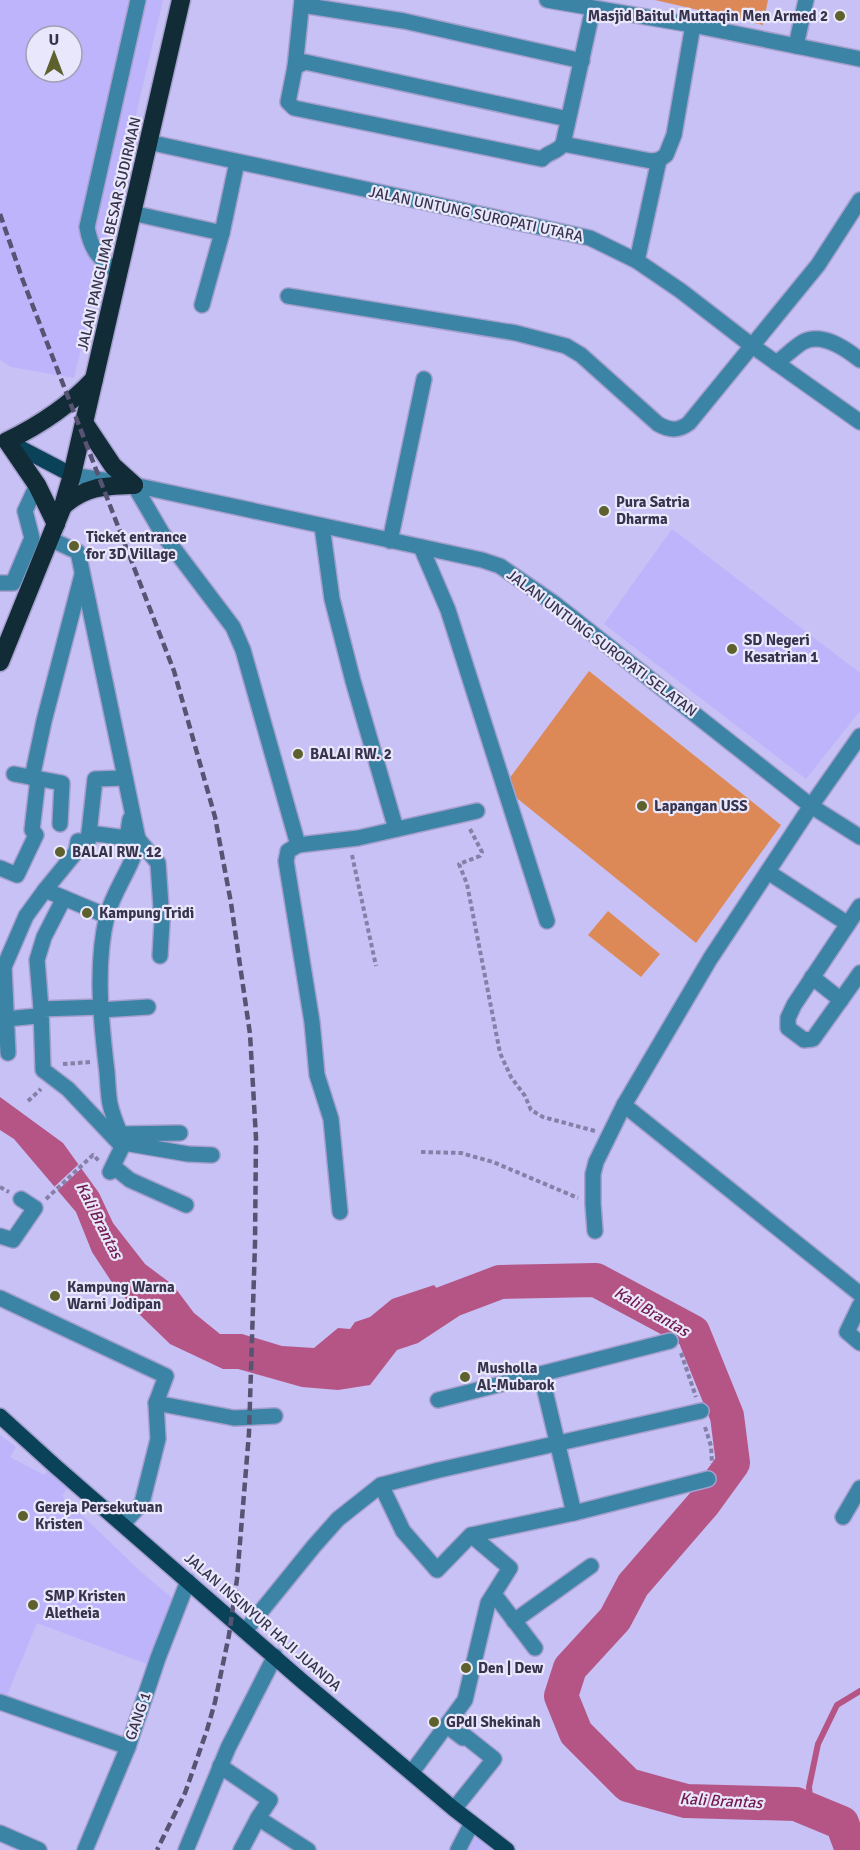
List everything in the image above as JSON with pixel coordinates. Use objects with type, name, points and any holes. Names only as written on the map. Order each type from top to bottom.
[{"type":"highway","name":"JALAN PANGLIMA BESAR SUDIRMAN","points":[[0,662],[53,532],[72,475],[181,0]]},
{"type":"highway","points":[[53,532],[37,485],[2,444],[51,417],[79,396],[96,378]]},
{"type":"highway","points":[[85,424],[108,459],[134,485]]},
{"type":"highway","points":[[63,506],[75,495],[87,489],[134,485]]},
{"type":"main road","points":[[2,444],[72,475]]},
{"type":"main road","name":"JALAN INSINYUR HAJI JUANDA","points":[[0,1416],[245,1631],[454,1809],[507,1850]]},
{"type":"street","points":[[118,273],[101,260],[90,244],[87,227],[138,0]]},
{"type":"street","points":[[547,0],[693,25],[860,59]]},
{"type":"street","points":[[796,46],[806,0]]},
{"type":"street","points":[[582,61],[404,21],[302,2],[295,67],[288,102],[294,108],[542,159],[563,144],[582,61],[593,8]]},
{"type":"street","points":[[563,144],[651,161],[659,160],[666,154],[674,135],[693,25]]},
{"type":"street","points":[[295,67],[305,62],[568,119]]},
{"type":"street","name":"JALAN UNTUNG SUROPATI UTARA","points":[[148,142],[235,170],[590,238],[637,261],[860,422]]},
{"type":"street","points":[[637,261],[659,160]]},
{"type":"street","points":[[202,305],[222,233],[235,170]]},
{"type":"street","points":[[288,296],[516,333],[566,346],[581,355],[658,424],[669,429],[683,428],[818,265],[860,200]]},
{"type":"street","points":[[132,213],[222,233]]},
{"type":"street","points":[[776,363],[805,341],[822,339],[846,349],[860,360]]},
{"type":"street","points":[[390,541],[424,379]]},
{"type":"street","name":"JALAN UNTUNG SUROPATI SELATAN","points":[[72,475],[134,485],[482,560],[500,566],[564,610],[811,806],[860,837]]},
{"type":"street","points":[[0,583],[14,583],[32,538],[25,511],[37,485]]},
{"type":"street","points":[[134,485],[162,533],[233,627],[241,645],[272,747],[298,845]]},
{"type":"street","points":[[322,526],[332,598],[353,681],[396,829]]},
{"type":"street","points":[[53,532],[78,552],[138,839],[136,854],[116,889],[107,916],[102,951],[101,1008],[105,1061],[110,1102],[122,1141],[112,1169],[130,1180],[186,1205]]},
{"type":"street","points":[[421,547],[448,610],[548,921]]},
{"type":"street","points":[[0,868],[17,875],[36,835],[32,830],[35,778],[44,721],[82,572]]},
{"type":"street","points":[[595,1231],[593,1174],[596,1162],[624,1105],[710,959],[860,736]]},
{"type":"street","points":[[14,774],[62,783],[60,824]]},
{"type":"street","points":[[8,1053],[3,961],[26,916],[76,852],[78,841],[88,842],[94,779],[125,778]]},
{"type":"street","points":[[89,833],[127,838],[132,810]]},
{"type":"street","points":[[340,1212],[331,1119],[317,1075],[312,1022],[286,861],[288,851],[298,845],[349,839],[477,811]]},
{"type":"street","points":[[138,839],[158,863],[162,921],[160,956]]},
{"type":"street","points":[[768,872],[848,924]]},
{"type":"street","points":[[45,890],[107,916]]},
{"type":"street","points":[[64,898],[44,937],[37,960],[43,1070],[58,1080],[122,1141],[188,1154],[212,1155]]},
{"type":"street","points":[[860,906],[812,977],[788,1018],[787,1025],[793,1033],[804,1040],[813,1039],[860,974]]},
{"type":"street","points":[[812,977],[841,1000]]},
{"type":"street","points":[[6,1019],[39,1013],[148,1007]]},
{"type":"street","points":[[624,1105],[860,1294]]},
{"type":"street","points":[[122,1141],[180,1133]]},
{"type":"street","points":[[0,1236],[13,1240],[35,1208],[21,1199]]},
{"type":"street","points":[[0,1298],[166,1376],[156,1403],[158,1439],[142,1503],[123,1524]]},
{"type":"street","points":[[860,1305],[847,1334],[860,1343]]},
{"type":"street","points":[[438,1400],[670,1341]]},
{"type":"street","points":[[541,1374],[574,1513]]},
{"type":"street","points":[[156,1403],[234,1418],[275,1416]]},
{"type":"street","points":[[245,1631],[338,1518],[381,1485],[701,1411]]},
{"type":"street","points":[[381,1485],[403,1531],[437,1570],[471,1535],[574,1513],[708,1479]]},
{"type":"street","points":[[843,1517],[860,1488]]},
{"type":"street","points":[[412,1772],[465,1700],[488,1603],[510,1568],[471,1535]]},
{"type":"street","points":[[514,1621],[591,1566]]},
{"type":"street","name":"GANG 1","points":[[85,1850],[128,1747],[158,1658],[188,1581]]},
{"type":"street","points":[[494,1594],[535,1648]]},
{"type":"street","points":[[186,1850],[220,1766],[275,1656]]},
{"type":"street","points":[[0,1702],[128,1747]]},
{"type":"street","points":[[447,1726],[463,1738],[465,1736],[494,1759],[454,1809]]},
{"type":"street","points":[[220,1766],[270,1800],[241,1850]]},
{"type":"street","points":[[258,1818],[308,1850]]},
{"type":"street","points":[[458,1850],[472,1823]]},
{"type":"street","points":[[0,1833],[39,1850]]},
{"type":"path","points":[[461,814],[482,852],[480,856],[459,864],[467,884],[500,1053],[510,1077],[525,1096],[531,1110],[543,1117],[610,1135]]},
{"type":"path","points":[[349,839],[376,966]]},
{"type":"path","points":[[58,1080],[61,1075],[61,1064],[105,1061]]},
{"type":"path","points":[[421,1152],[461,1153],[493,1162],[593,1204]]},
{"type":"path","points":[[45,1199],[93,1155]]},
{"type":"shaded area","points":[[0,0],[163,0],[74,378],[11,367],[0,360]]},
{"type":"shaded area","points":[[655,0],[768,0],[763,25]]},
{"type":"shaded area","name":"SD Negeri Kesatrian 1","points":[[672,529],[860,673],[860,711],[806,779],[604,624]]},
{"type":"shaded area","name":"Lapangan USS","points":[[589,671],[781,825],[696,943],[503,787]]},
{"type":"shaded area","points":[[608,911],[660,954],[641,977],[588,935]]},
{"type":"shaded area","points":[[0,1435],[16,1447],[10,1457],[44,1475],[49,1470],[68,1486],[62,1496],[140,1571],[173,1599],[152,1666],[37,1623],[5,1700],[0,1698]]},
{"type":"shaded area","points":[[476,1837],[492,1850],[468,1850]]},
{"type":"water","points":[[0,1097],[63,1143],[99,1193],[113,1223],[145,1264],[173,1285],[194,1313],[220,1334],[242,1334],[282,1346],[314,1348],[338,1328],[350,1329],[355,1322],[370,1317],[392,1299],[434,1285],[459,1316],[418,1343],[397,1350],[370,1385],[338,1390],[302,1387],[238,1369],[223,1369],[170,1344],[137,1312],[111,1281],[92,1252],[76,1212],[14,1139],[0,1130]]},
{"type":"pier","points":[[81,1162],[84,1166],[56,1192],[53,1188]]},
{"type":"waterway","name":"Kali Brantas","points":[[402,1319],[500,1282],[596,1280],[693,1332],[727,1416],[733,1463],[704,1503],[633,1585],[615,1619],[570,1668],[561,1696],[576,1733],[628,1785],[686,1801],[796,1804],[842,1823],[852,1850]]},
{"type":"waterway","points":[[811,1810],[809,1787],[818,1744],[837,1705],[860,1691]]},
{"type":"railway","points":[[0,214],[22,278],[174,671],[215,817],[231,903],[250,1034],[256,1138],[255,1244],[249,1433],[237,1579],[229,1635],[207,1730],[185,1793],[157,1850]]},
{"type":"place","name":"Masjid Baitul Muttaqin Men Armed 2","points":[[840,16]]},
{"type":"place","name":"Pura Satria Dharma","points":[[604,511]]},
{"type":"place","name":"Ticket entrance for 3D Village","points":[[74,546]]},
{"type":"place","name":"SD Negeri Kesatrian 1","points":[[732,649]]},
{"type":"place","name":"BALAI RW. 2","points":[[298,754]]},
{"type":"place","name":"Lapangan USS","points":[[642,806]]},
{"type":"place","name":"BALAI RW. 12","points":[[60,852]]},
{"type":"place","name":"Kampung Tridi","points":[[87,913]]},
{"type":"place","name":"Kampung Warna Warni Jodipan","points":[[55,1296]]},
{"type":"place","name":"Musholla Al-Mubarok","points":[[465,1377]]},
{"type":"place","name":"Gereja Persekutuan Kristen","points":[[23,1516]]},
{"type":"place","name":"SMP Kristen Aletheia","points":[[33,1605]]},
{"type":"place","name":"Den | Dew","points":[[466,1668]]},
{"type":"place","name":"GPdI Shekinah","points":[[434,1722]]}]
